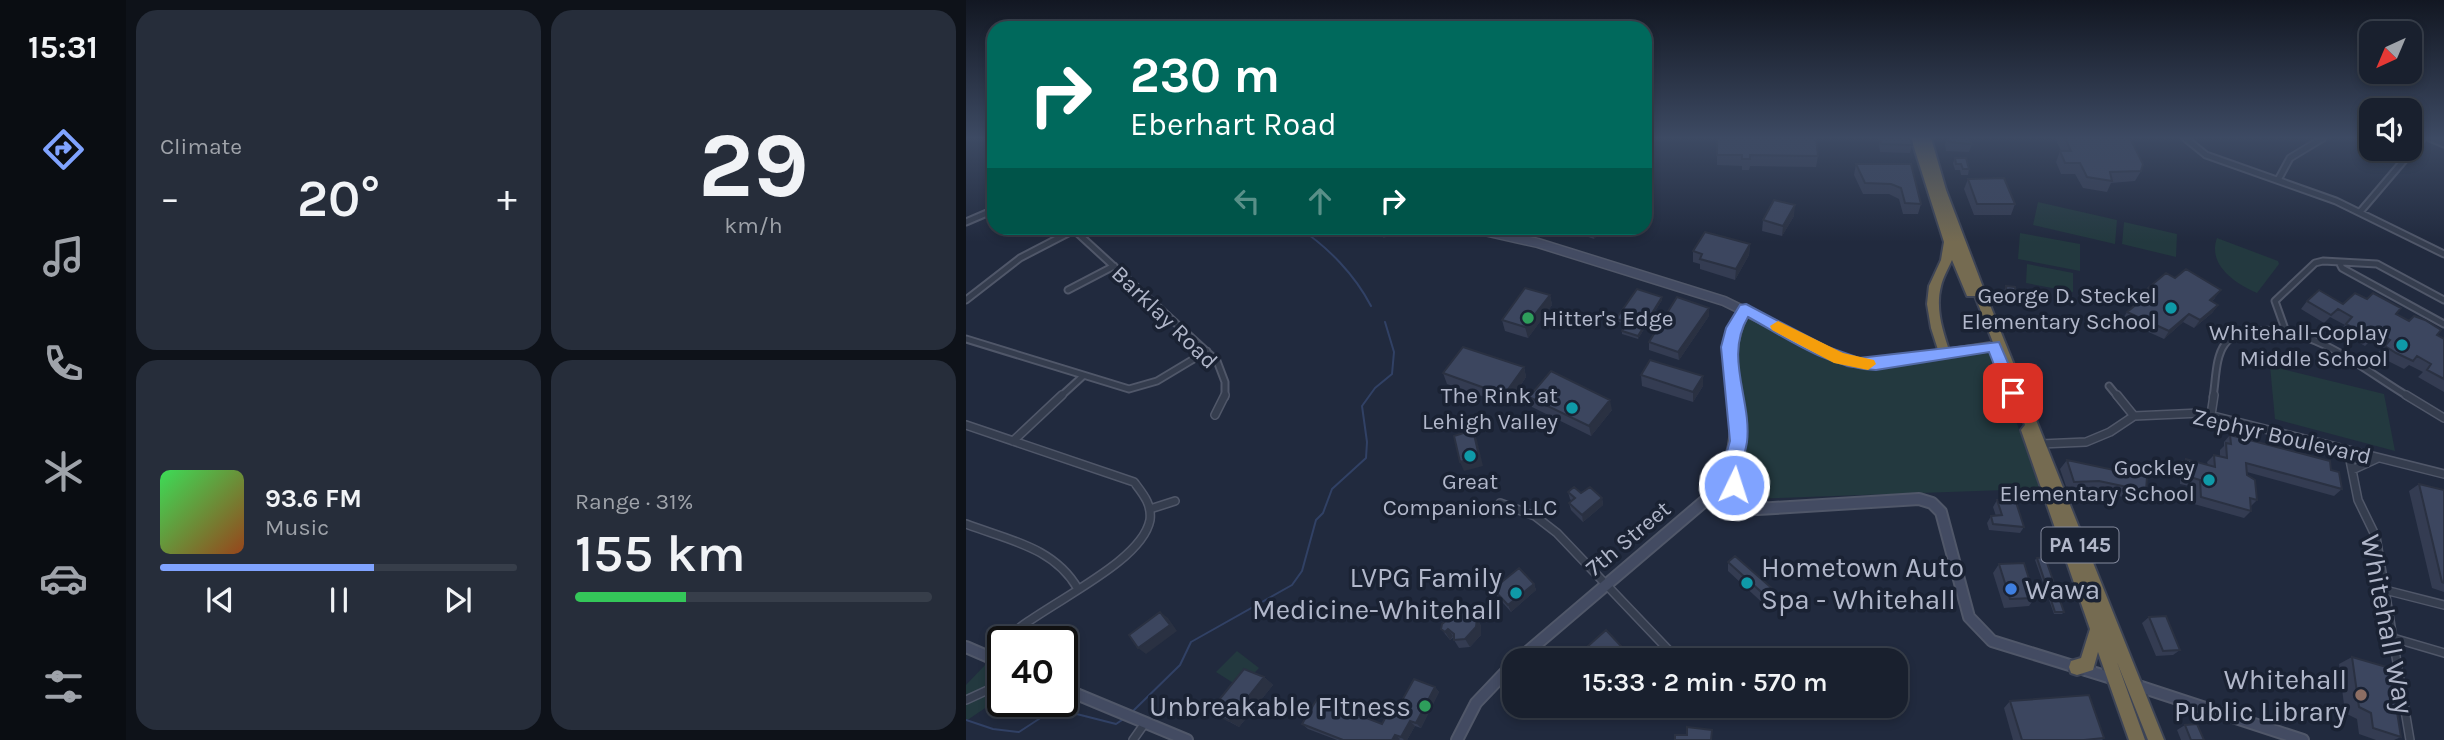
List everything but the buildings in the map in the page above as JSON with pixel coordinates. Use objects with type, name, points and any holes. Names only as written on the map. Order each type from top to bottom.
[{"type":"highway","name":"PA 145","points":[[1927,173],[1947,236],[2041,444],[2156,740]]},
{"type":"highway","name":"PA 145","points":[[1937,173],[2137,740]]},
{"type":"highway","points":[[1944,353],[1933,308],[1935,288],[1949,254],[1947,236]]},
{"type":"highway","points":[[2077,667],[2087,664],[2096,628]]},
{"type":"street","points":[[2256,173],[2360,212],[2444,254]]},
{"type":"street","points":[[2278,180],[2282,173]]},
{"type":"street","points":[[2360,212],[2394,173]]},
{"type":"street","points":[[966,222],[987,213]]},
{"type":"street","points":[[966,300],[1020,258],[1061,235]]},
{"type":"street","name":"Barklay Road","points":[[1081,235],[1217,361],[1227,388],[1226,397],[1215,415]]},
{"type":"street","points":[[1507,235],[1746,309],[1849,362],[1876,364],[1997,345]]},
{"type":"street","points":[[2339,262],[2342,268],[2444,324]]},
{"type":"street","points":[[2285,329],[2275,309],[2275,301],[2315,263],[2376,264],[2444,300]]},
{"type":"street","points":[[1068,290],[1114,266]]},
{"type":"street","name":"7th Street","points":[[1532,648],[1714,493],[1730,469],[1739,441],[1729,347],[1733,328],[1746,309]]},
{"type":"street","points":[[2211,415],[2219,357],[2225,343],[2251,331],[2285,329],[2310,337],[2444,418]]},
{"type":"street","points":[[966,339],[1129,389],[1157,381],[1207,351]]},
{"type":"street","points":[[1013,441],[1083,376]]},
{"type":"street","points":[[2109,386],[2134,416]]},
{"type":"street","name":"Zephyr Boulevard","points":[[2041,444],[2087,442],[2110,432],[2134,416],[2171,412],[2211,415],[2444,474]]},
{"type":"street","points":[[966,425],[1134,482],[1149,499],[1150,509],[1144,533],[1135,547],[1120,562],[1038,613],[1023,626]]},
{"type":"street","name":"Whitehall Way","points":[[2348,450],[2358,500],[2376,537],[2410,740]]},
{"type":"street","points":[[2352,470],[2379,458]]},
{"type":"street","points":[[1730,469],[1741,497],[1773,508]]},
{"type":"street","points":[[1714,493],[1740,508],[1919,499],[1932,503],[1941,512],[1969,617],[1992,641],[2303,740]]},
{"type":"street","points":[[1150,509],[1175,501]]},
{"type":"street","points":[[1500,503],[1524,511],[1548,525],[1667,648]]},
{"type":"street","points":[[966,524],[1055,559],[1069,570],[1078,589]]},
{"type":"street","points":[[2385,590],[2444,605]]},
{"type":"street","points":[[2393,638],[2444,653]]},
{"type":"street","points":[[966,647],[987,656]]},
{"type":"street","points":[[1457,740],[1481,697],[1502,675]]},
{"type":"street","points":[[966,700],[987,690]]},
{"type":"street","points":[[1078,695],[1187,740]]},
{"type":"street","points":[[1133,740],[1134,718]]},
{"type":"green space","points":[[2038,202],[2117,220],[2115,244],[2033,225]]},
{"type":"green space","points":[[2124,222],[2177,234],[2176,257],[2122,244]]},
{"type":"green space","points":[[2020,233],[2080,244],[2080,271],[2018,259]]},
{"type":"green space","points":[[2217,238],[2278,261],[2279,264],[2257,293],[2225,272],[2216,257]]},
{"type":"green space","points":[[2027,264],[2073,273],[2073,292],[2026,283]]},
{"type":"green space","points":[[1749,318],[1850,368],[1991,350],[2039,486],[2037,489],[1748,499],[1737,478],[1745,443],[1736,359],[1741,329]]},
{"type":"green space","points":[[2270,366],[2384,394],[2395,451],[2275,419]]},
{"type":"green space","points":[[1237,651],[1259,668],[1247,680],[1235,684],[1216,672]]},
{"type":"green space","points":[[987,666],[987,707],[966,721],[966,685]]},
{"type":"waterway","points":[[1308,235],[1340,263],[1371,306]]},
{"type":"waterway","points":[[1132,712],[1180,665],[1191,642],[1292,585],[1302,571],[1316,520],[1323,513],[1332,489],[1366,458],[1367,442],[1362,406],[1375,388],[1392,374],[1394,352],[1385,322]]},
{"type":"waterway","points":[[966,720],[993,729],[1019,732],[1045,715],[1061,710],[1116,724],[1125,718]]},
{"type":"slow traffic","points":[[1778,326],[1839,359],[1868,364]]},
{"type":"place","name":"George D. Steckel Elementary School","points":[[2171,308]]},
{"type":"place","name":"Hitter's Edge","points":[[1528,318]]},
{"type":"place","name":"Whitehall-Coplay Middle School","points":[[2402,345]]},
{"type":"place","name":"The Rink at Lehigh Valley","points":[[1572,408]]},
{"type":"place","name":"Great Companions LLC","points":[[1470,456]]},
{"type":"place","name":"Gockley Elementary School","points":[[2209,480]]},
{"type":"place","name":"Hometown Auto Spa - Whitehall","points":[[1747,583]]},
{"type":"place","name":"Wawa","points":[[2011,589]]},
{"type":"place","name":"LVPG Family Medicine-Whitehall","points":[[1516,593]]},
{"type":"place","name":"Whitehall Public Library","points":[[2361,695]]},
{"type":"place","name":"Unbreakable FItness","points":[[1425,706]]},
{"type":"route","points":[[1734,485],[1730,469],[1739,441],[1729,347],[1733,328],[1746,309],[1822,351],[1858,364],[1876,364],[1994,346],[2013,393]]}]
